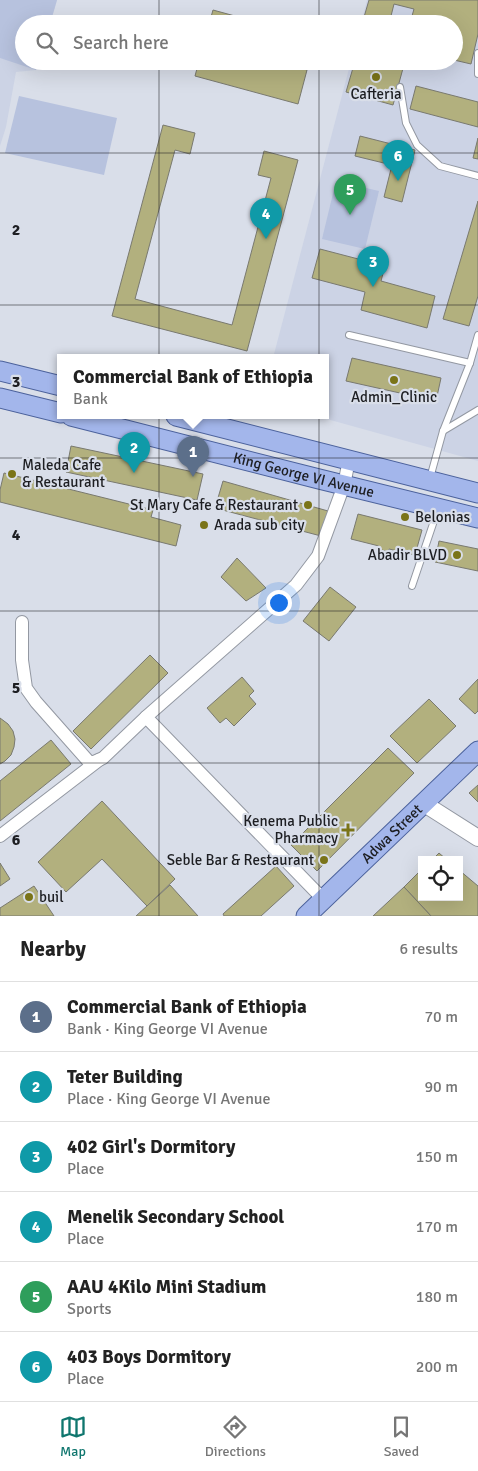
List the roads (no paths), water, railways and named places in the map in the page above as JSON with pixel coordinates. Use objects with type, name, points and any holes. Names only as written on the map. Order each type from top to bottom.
[{"type":"main road","points":[[0,371],[57,385]]},
{"type":"main road","points":[[0,398],[57,412]]},
{"type":"main road","name":"King George VI Avenue","points":[[83,419],[478,518]]},
{"type":"main road","name":"King George VI Avenue","points":[[188,419],[478,493]]},
{"type":"main road","name":"Adwa Street","points":[[306,916],[478,751]]},
{"type":"street","points":[[0,836],[102,758],[296,585],[318,556],[344,485],[349,460]]},
{"type":"street","points":[[22,622],[22,660],[26,688],[89,762],[102,758]]},
{"type":"street","points":[[146,717],[324,900]]},
{"type":"street","points":[[423,803],[478,838]]},
{"type":"lane","points":[[478,53],[478,74]]},
{"type":"lane","points":[[400,87],[406,123],[417,145],[440,166],[478,176]]},
{"type":"lane","points":[[348,335],[470,363]]},
{"type":"lane","points":[[429,481],[442,431],[470,363],[478,335]]},
{"type":"lane","points":[[442,431],[478,410]]},
{"type":"lane","points":[[412,586],[438,508]]},
{"type":"place","name":"Cafteria","points":[[376,77]]},
{"type":"place","name":"403 Boys Dormitory","points":[[398,181]]},
{"type":"place","name":"AAU 4Kilo Mini Stadium","points":[[350,215]]},
{"type":"place","name":"Menelik Secondary School","points":[[266,239]]},
{"type":"place","name":"402 Girl's Dormitory","points":[[373,287]]},
{"type":"place","name":"Admin_Clinic","points":[[394,380]]},
{"type":"place","name":"Teter Building","points":[[134,473]]},
{"type":"place","name":"Maleda Cafe & Restaurant","points":[[12,474]]},
{"type":"place","name":"Commercial Bank of Ethiopia","points":[[193,477]]},
{"type":"place","name":"St Mary Cafe & Restaurant","points":[[308,505]]},
{"type":"place","name":"Belonias","points":[[405,517]]},
{"type":"place","name":"Arada sub city","points":[[204,525]]},
{"type":"place","name":"Abadir BLVD","points":[[457,555]]},
{"type":"place","name":"Kenema Public Pharmacy","points":[[348,830]]},
{"type":"place","name":"Seble Bar & Restaurant","points":[[324,860]]},
{"type":"place","name":"buil","points":[[29,897]]}]
